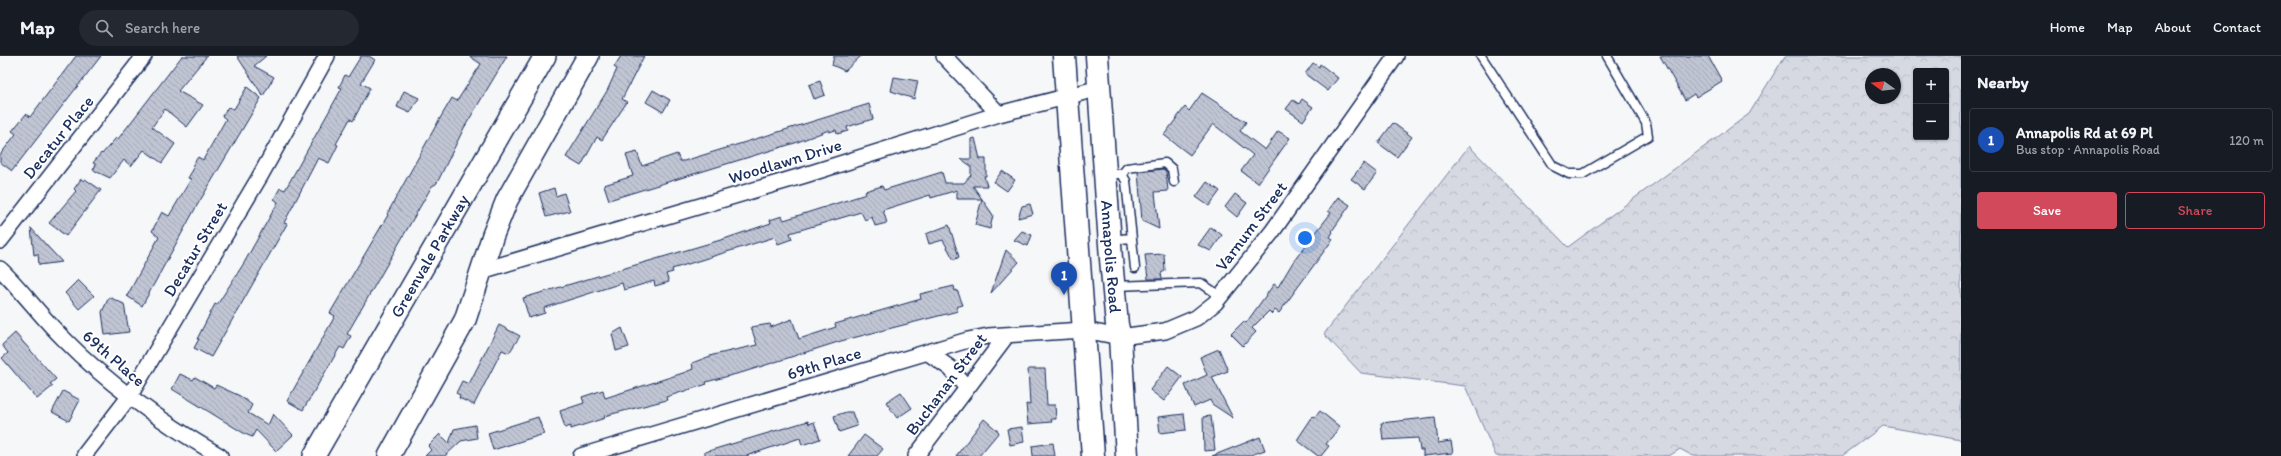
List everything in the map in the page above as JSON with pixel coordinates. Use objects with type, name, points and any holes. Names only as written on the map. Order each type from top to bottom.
[{"type":"main road","name":"Annapolis Road","points":[[1064,56],[1093,456]]},
{"type":"main road","name":"Annapolis Road","points":[[1097,56],[1100,88],[1113,174],[1110,240],[1117,326],[1120,337],[1127,456]]},
{"type":"street","name":"Decatur Place","points":[[0,240],[144,56]]},
{"type":"street","name":"Decatur Street","points":[[85,454],[129,397],[259,178],[327,56]]},
{"type":"street","name":"Greenvale Parkway","points":[[314,456],[545,56]]},
{"type":"street","points":[[389,456],[456,339],[472,303],[481,271],[507,200],[588,56]]},
{"type":"street","points":[[944,56],[999,114]]},
{"type":"street","name":"Varnum Street","points":[[1084,330],[1120,337],[1164,331],[1196,318],[1220,296],[1272,232],[1396,56]]},
{"type":"street","name":"Woodlawn Drive","points":[[481,271],[805,175],[999,114],[1100,88]]},
{"type":"street","name":"69th Place","points":[[0,269],[63,339],[129,397],[175,429],[220,456]]},
{"type":"street","name":"69th Place","points":[[581,456],[968,340],[1007,335],[1084,330]]},
{"type":"street","name":"Buchanan Street","points":[[916,456],[1007,335]]},
{"type":"street","points":[[927,352],[950,368],[967,388]]},
{"type":"lane","points":[[1481,56],[1553,166],[1569,174],[1583,174],[1648,136],[1646,123],[1607,56]]},
{"type":"lane","points":[[1113,174],[1128,168],[1165,163],[1172,169],[1174,182]]},
{"type":"lane","points":[[1113,174],[1126,181],[1134,268]]},
{"type":"lane","points":[[1110,240],[1132,238]]},
{"type":"lane","points":[[1113,286],[1201,283],[1220,296]]},
{"type":"green space","points":[[1785,56],[1961,56],[1961,440],[1883,426],[1842,456],[1693,456],[1680,449],[1669,456],[1496,456],[1465,386],[1361,373],[1324,334],[1469,146],[1568,247],[1749,114]]},
{"type":"building","points":[[76,56],[101,56],[12,171],[0,162],[0,155],[16,134],[12,131],[26,114],[30,117]]},
{"type":"building","points":[[182,56],[207,56],[178,91],[203,105],[187,127],[165,109],[152,127],[175,144],[162,163],[144,150],[131,166],[124,160],[110,178],[93,170],[96,165],[93,163],[116,138],[118,139]]},
{"type":"building","points":[[237,56],[266,56],[254,66],[274,77],[263,96]]},
{"type":"building","points":[[361,56],[369,56],[375,60],[361,83],[370,88],[353,121],[350,119],[336,144],[338,145],[329,163],[318,158],[284,223],[287,224],[211,357],[194,348],[215,304],[217,305],[244,263],[278,202],[274,199],[280,188],[285,190],[342,88],[339,87],[345,75],[348,77]]},
{"type":"building","points":[[469,56],[507,56],[464,128],[439,179],[436,184],[432,186],[347,334],[351,336],[344,349],[340,347],[303,410],[287,401],[335,316],[330,313],[388,215],[387,214],[439,120],[452,98],[457,101],[481,64]]},
{"type":"building","points":[[621,56],[644,56],[622,99],[627,102],[602,140],[597,137],[581,166],[566,157],[607,91],[617,69],[614,67]]},
{"type":"building","points":[[834,56],[861,56],[845,71],[832,65]]},
{"type":"building","points":[[1660,56],[1708,56],[1722,81],[1696,97],[1694,94],[1685,100]]},
{"type":"building","points":[[1313,63],[1319,67],[1320,64],[1338,78],[1328,91],[1305,74]]},
{"type":"building","points":[[894,77],[918,81],[914,99],[891,91]]},
{"type":"building","points":[[820,81],[825,95],[814,99],[809,85]]},
{"type":"building","points":[[247,87],[261,98],[195,209],[142,306],[127,296],[159,237],[152,231],[162,212],[169,216],[191,179],[188,178],[194,168],[192,166],[198,157],[203,160],[226,119],[222,116],[228,107],[234,109]]},
{"type":"building","points":[[653,90],[670,100],[663,112],[646,102]]},
{"type":"building","points":[[404,91],[419,98],[410,113],[397,107]]},
{"type":"building","points":[[1202,93],[1246,122],[1240,131],[1265,150],[1278,131],[1290,138],[1258,183],[1241,171],[1253,155],[1213,124],[1190,155],[1164,135],[1185,107],[1189,111]]},
{"type":"building","points":[[1302,99],[1313,107],[1303,121],[1286,109],[1293,100],[1299,104]]},
{"type":"building","points":[[869,104],[873,119],[847,127],[848,131],[837,134],[836,130],[829,132],[829,130],[795,143],[609,200],[604,185],[633,176],[626,155],[637,152],[642,166],[677,154],[680,161],[684,161]]},
{"type":"building","points":[[1393,123],[1412,137],[1397,157],[1378,143]]},
{"type":"building","points":[[975,138],[980,159],[986,159],[986,176],[984,176],[987,186],[973,186],[982,199],[957,199],[957,190],[931,198],[930,195],[883,210],[887,223],[875,226],[872,217],[865,220],[861,212],[790,233],[792,239],[778,244],[775,237],[672,269],[673,272],[666,274],[669,282],[655,286],[654,281],[624,290],[622,283],[544,308],[545,313],[529,318],[523,298],[724,239],[771,223],[770,220],[782,216],[784,220],[866,194],[865,191],[882,186],[884,190],[942,172],[945,183],[964,183],[971,175],[971,166],[961,159],[971,159],[971,139]]},
{"type":"building","points":[[1364,163],[1377,173],[1365,189],[1351,179]]},
{"type":"building","points":[[1163,169],[1166,171],[1168,191],[1155,192],[1159,229],[1142,221],[1138,172]]},
{"type":"building","points":[[1002,171],[1015,180],[1007,191],[994,182]]},
{"type":"building","points":[[81,179],[84,181],[85,179],[101,190],[66,236],[49,223],[76,191],[74,189]]},
{"type":"building","points":[[1207,182],[1220,191],[1209,206],[1196,197]]},
{"type":"building","points":[[554,188],[556,196],[564,193],[570,211],[546,217],[539,193]]},
{"type":"building","points":[[1235,194],[1247,203],[1237,217],[1225,207]]},
{"type":"building","points":[[1338,197],[1350,205],[1332,231],[1333,232],[1330,237],[1333,239],[1279,313],[1275,310],[1272,314],[1269,311],[1252,328],[1256,332],[1243,346],[1231,334],[1244,321],[1246,323],[1274,284],[1278,287],[1293,262],[1331,213],[1328,211]]},
{"type":"building","points":[[982,199],[993,215],[990,229],[975,225]]},
{"type":"building","points":[[1030,204],[1033,214],[1018,218],[1022,206]]},
{"type":"building","points":[[949,225],[959,257],[954,260],[943,240],[929,244],[926,234]]},
{"type":"building","points":[[1211,227],[1222,235],[1211,251],[1198,245]]},
{"type":"building","points":[[31,228],[62,262],[39,265],[38,254],[34,255]]},
{"type":"building","points":[[1022,231],[1032,235],[1028,246],[1014,240]]},
{"type":"building","points":[[1006,250],[1019,262],[991,293]]},
{"type":"building","points":[[1164,254],[1165,271],[1161,273],[1162,279],[1148,279],[1145,255]]},
{"type":"building","points":[[78,280],[94,296],[79,309],[65,293]]},
{"type":"building","points":[[954,286],[955,291],[957,290],[963,305],[956,307],[958,311],[841,341],[744,372],[706,382],[707,384],[666,397],[667,400],[604,416],[605,418],[571,429],[571,426],[565,428],[560,411],[584,403],[582,397],[603,390],[605,398],[683,373],[693,369],[692,363],[713,355],[757,345],[751,327],[770,324],[771,327],[792,319],[799,339],[836,327],[835,324],[921,299],[920,294]]},
{"type":"building","points":[[109,297],[124,304],[129,332],[105,335],[102,312]]},
{"type":"building","points":[[499,325],[520,336],[509,353],[502,350],[474,405],[459,398],[460,395],[456,393],[462,381],[469,384]]},
{"type":"building","points":[[622,328],[629,347],[616,351],[612,334]]},
{"type":"building","points":[[15,333],[56,379],[50,384],[53,386],[37,399],[2,358],[8,353],[2,345]]},
{"type":"building","points":[[1219,349],[1228,371],[1212,377],[1233,418],[1212,404],[1210,400],[1194,407],[1185,385],[1207,375],[1200,357]]},
{"type":"building","points":[[1168,366],[1182,377],[1164,401],[1150,390]]},
{"type":"building","points":[[1028,369],[1045,369],[1047,405],[1055,405],[1056,419],[1051,419],[1052,422],[1028,424],[1026,404],[1030,405]]},
{"type":"building","points":[[180,374],[193,380],[195,377],[214,388],[216,385],[240,396],[252,405],[248,413],[268,425],[273,414],[293,435],[276,451],[256,430],[252,437],[245,434],[172,389]]},
{"type":"building","points":[[63,391],[80,400],[69,421],[52,412]]},
{"type":"building","points":[[901,392],[912,408],[897,418],[886,402]]},
{"type":"building","points":[[1320,411],[1340,427],[1326,444],[1329,446],[1321,456],[1318,456],[1297,440],[1313,416],[1315,417]]},
{"type":"building","points":[[846,412],[852,412],[857,426],[839,432],[834,416]]},
{"type":"building","points":[[1184,414],[1186,430],[1160,433],[1158,417]]},
{"type":"building","points":[[1211,416],[1215,450],[1204,451],[1203,417]]},
{"type":"building","points":[[538,417],[544,434],[493,450],[488,433]]},
{"type":"building","points":[[1435,417],[1438,443],[1451,441],[1453,453],[1423,456],[1423,450],[1420,450],[1418,438],[1383,440],[1381,423]]},
{"type":"building","points":[[984,419],[999,432],[979,456],[956,456]]},
{"type":"building","points":[[808,421],[809,424],[814,422],[820,439],[802,445],[800,438],[746,456],[705,456],[705,452]]},
{"type":"building","points":[[475,425],[477,438],[461,441],[445,456],[425,456],[431,450],[428,446],[440,434],[449,443],[454,429]]},
{"type":"building","points":[[1022,427],[1024,442],[1010,445],[1007,429]]},
{"type":"building","points":[[864,435],[883,449],[877,456],[848,456]]},
{"type":"building","points":[[1260,437],[1265,450],[1248,456],[1212,456]]},
{"type":"building","points":[[1053,443],[1055,456],[1033,456],[1032,446]]},
{"type":"place","name":"Annapolis Rd at 69 Pl","points":[[1064,295]]}]
